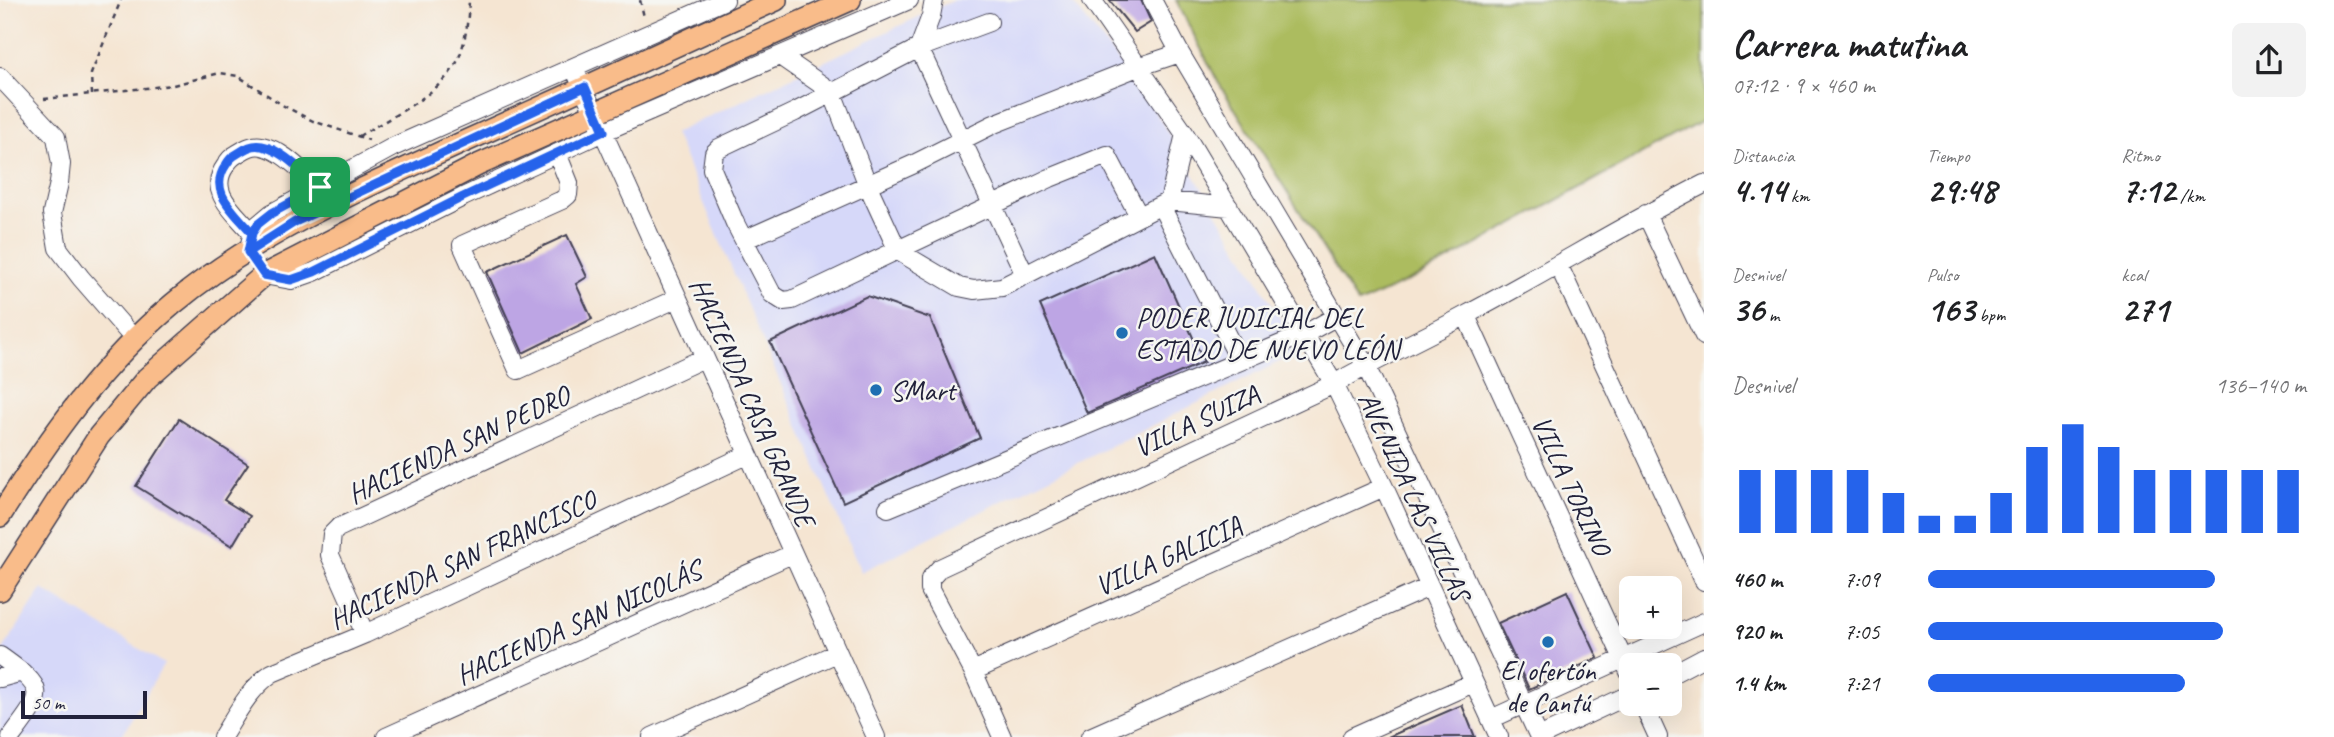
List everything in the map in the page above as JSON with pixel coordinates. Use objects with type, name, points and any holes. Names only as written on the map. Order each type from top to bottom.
[{"type":"main road","points":[[0,516],[40,452],[102,372],[172,305],[250,242],[776,0]]},
{"type":"main road","points":[[0,590],[99,436],[147,378],[264,275],[431,187],[600,122],[850,0]]},
{"type":"main road","points":[[250,242],[264,275]]},
{"type":"street","points":[[250,242],[258,224],[272,213],[393,146],[725,0]]},
{"type":"street","points":[[264,275],[291,280],[314,272],[557,153],[600,122],[780,56],[909,0]]},
{"type":"street","points":[[934,0],[919,48],[1025,275]]},
{"type":"street","name":"AVENIDA LAS VILLAS","points":[[1092,0],[1185,134],[1334,384],[1499,737]]},
{"type":"street","name":"AVENIDA LAS VILLAS","points":[[1152,0],[1180,53],[1366,366],[1539,737]]},
{"type":"street","points":[[989,22],[919,48],[713,153],[712,169],[772,294],[783,301],[792,300],[1050,178],[1107,155],[1139,216]]},
{"type":"street","points":[[744,240],[868,186],[994,124],[1180,53]]},
{"type":"street","points":[[780,56],[832,92],[868,186],[898,251],[958,287],[974,290],[1002,287],[1165,204],[1229,207]]},
{"type":"street","name":"HACIENDA CASA GRANDE","points":[[575,68],[876,737]]},
{"type":"street","points":[[0,77],[56,137],[61,164],[52,214],[58,248],[135,340]]},
{"type":"street","points":[[1185,134],[1165,204],[1240,361]]},
{"type":"street","points":[[250,242],[220,194],[220,173],[232,156],[252,146],[275,150],[320,187]]},
{"type":"street","points":[[557,153],[569,183],[568,195],[562,201],[462,245],[518,370],[678,298]]},
{"type":"street","name":"VILLA SUIZA","points":[[973,671],[930,590],[930,579],[940,568],[1334,384],[1466,316],[1704,184]]},
{"type":"street","points":[[1646,214],[1704,336]]},
{"type":"street","points":[[1558,264],[1704,580]]},
{"type":"street","points":[[888,508],[1306,334],[1338,316]]},
{"type":"street","name":"VILLA TORINO","points":[[1466,316],[1621,653]]},
{"type":"street","name":"HACIENDA SAN PEDRO","points":[[365,634],[330,555],[332,534],[338,528],[705,358]]},
{"type":"street","name":"HACIENDA SAN FRANCISCO","points":[[222,737],[259,682],[272,673],[365,634],[747,455]]},
{"type":"street","name":"VILLA GALICIA","points":[[973,671],[1384,487]]},
{"type":"street","name":"HACIENDA SAN NICOLÁS","points":[[386,737],[792,554]]},
{"type":"street","points":[[1090,737],[1429,587]]},
{"type":"street","points":[[1634,653],[1704,622]]},
{"type":"street","points":[[652,737],[837,653]]},
{"type":"street","points":[[0,656],[34,682],[37,693],[34,706],[11,737]]},
{"type":"street","points":[[1682,669],[1704,657]]},
{"type":"street","points":[[1491,719],[1619,660]]},
{"type":"street","points":[[0,678],[22,671]]},
{"type":"street","points":[[973,671],[1002,737]]},
{"type":"street","points":[[1352,737],[1473,684]]},
{"type":"street","points":[[1539,737],[1619,700]]},
{"type":"street","points":[[1648,716],[1658,737]]},
{"type":"path","points":[[92,95],[91,74],[121,0]]},
{"type":"path","points":[[359,136],[433,91],[449,74],[458,59],[467,27],[469,0]]},
{"type":"path","points":[[22,101],[173,85],[211,74],[229,74],[238,76],[313,121],[393,146]]},
{"type":"shaded area","name":"SMart","points":[[954,0],[1070,0],[1143,91],[1299,352],[861,572],[674,133]]},
{"type":"shaded area","points":[[42,589],[164,664],[121,737],[0,737],[0,654]]},
{"type":"green space","points":[[1176,0],[1704,0],[1704,120],[1421,275],[1358,304],[1218,82]]},
{"type":"building","points":[[1109,0],[1141,0],[1151,22],[1135,32]]},
{"type":"building","points":[[567,235],[587,277],[576,284],[592,319],[523,353],[487,272]]},
{"type":"building","name":"PODER JUDICIAL DEL ESTADO DE NUEVO LEÓN","points":[[1155,253],[1204,362],[1087,413],[1040,305]]},
{"type":"building","name":"SMart","points":[[867,296],[930,318],[980,438],[843,502],[770,342]]},
{"type":"building","points":[[179,419],[248,464],[224,500],[250,516],[232,546],[136,486]]},
{"type":"building","name":"El ofertón de Cantú","points":[[1567,591],[1598,658],[1529,689],[1498,623]]},
{"type":"building","points":[[1462,705],[1475,737],[1388,737]]},
{"type":"place","name":"PODER JUDICIAL DEL ESTADO DE NUEVO LEÓN","points":[[1122,333]]},
{"type":"place","name":"SMart","points":[[876,390]]},
{"type":"place","name":"El ofertón de Cantú","points":[[1548,642]]},
{"type":"route","points":[[320,187],[272,213],[254,228],[248,252],[264,275],[291,280],[314,272],[463,197],[604,131],[585,87],[295,222],[267,237],[248,252],[252,233],[220,194],[218,184],[220,173],[232,156],[252,146],[262,146],[275,150],[320,187]]}]
